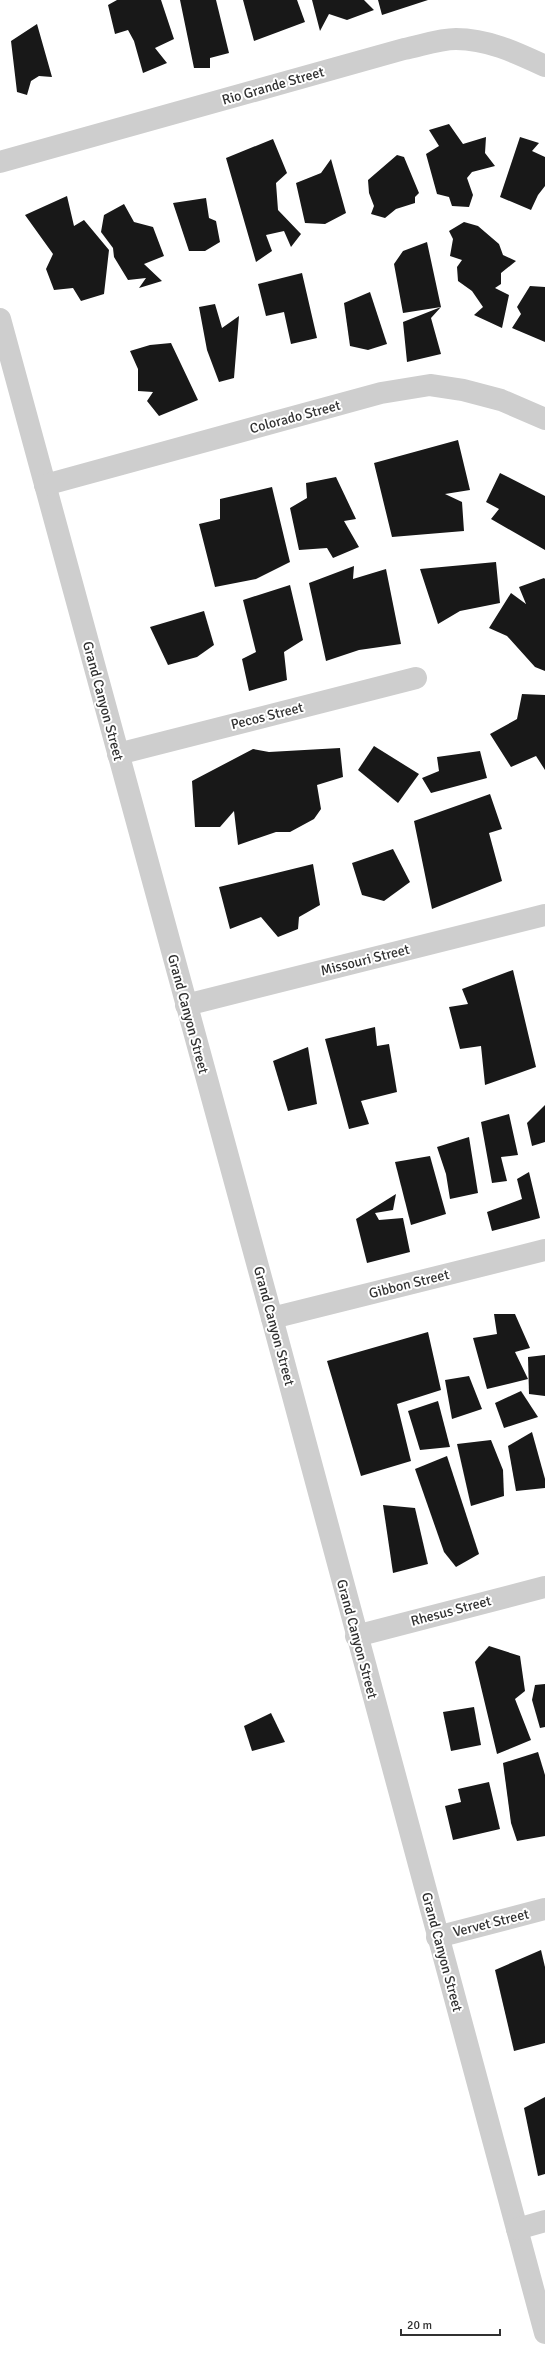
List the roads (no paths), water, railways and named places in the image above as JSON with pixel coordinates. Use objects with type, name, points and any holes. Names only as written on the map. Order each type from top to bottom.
[{"type":"street","name":"Rio Grande Street","points":[[0,162],[404,49],[455,39],[482,41],[502,47],[545,66]]},
{"type":"street","name":"Grand Canyon Street","points":[[0,319],[272,1318],[356,1636],[545,2334]]},
{"type":"street","name":"Colorado Street","points":[[45,486],[382,393],[430,385],[501,400],[545,419]]},
{"type":"street","name":"Pecos Street","points":[[118,754],[416,678]]},
{"type":"street","name":"Missouri Street","points":[[186,1005],[545,914]]},
{"type":"street","name":"Gibbon Street","points":[[272,1318],[545,1250]]},
{"type":"street","name":"Rhesus Street","points":[[356,1636],[545,1587]]},
{"type":"street","name":"Vervet Street","points":[[437,1937],[545,1909]]},
{"type":"street","points":[[517,2229],[545,2221]]}]
